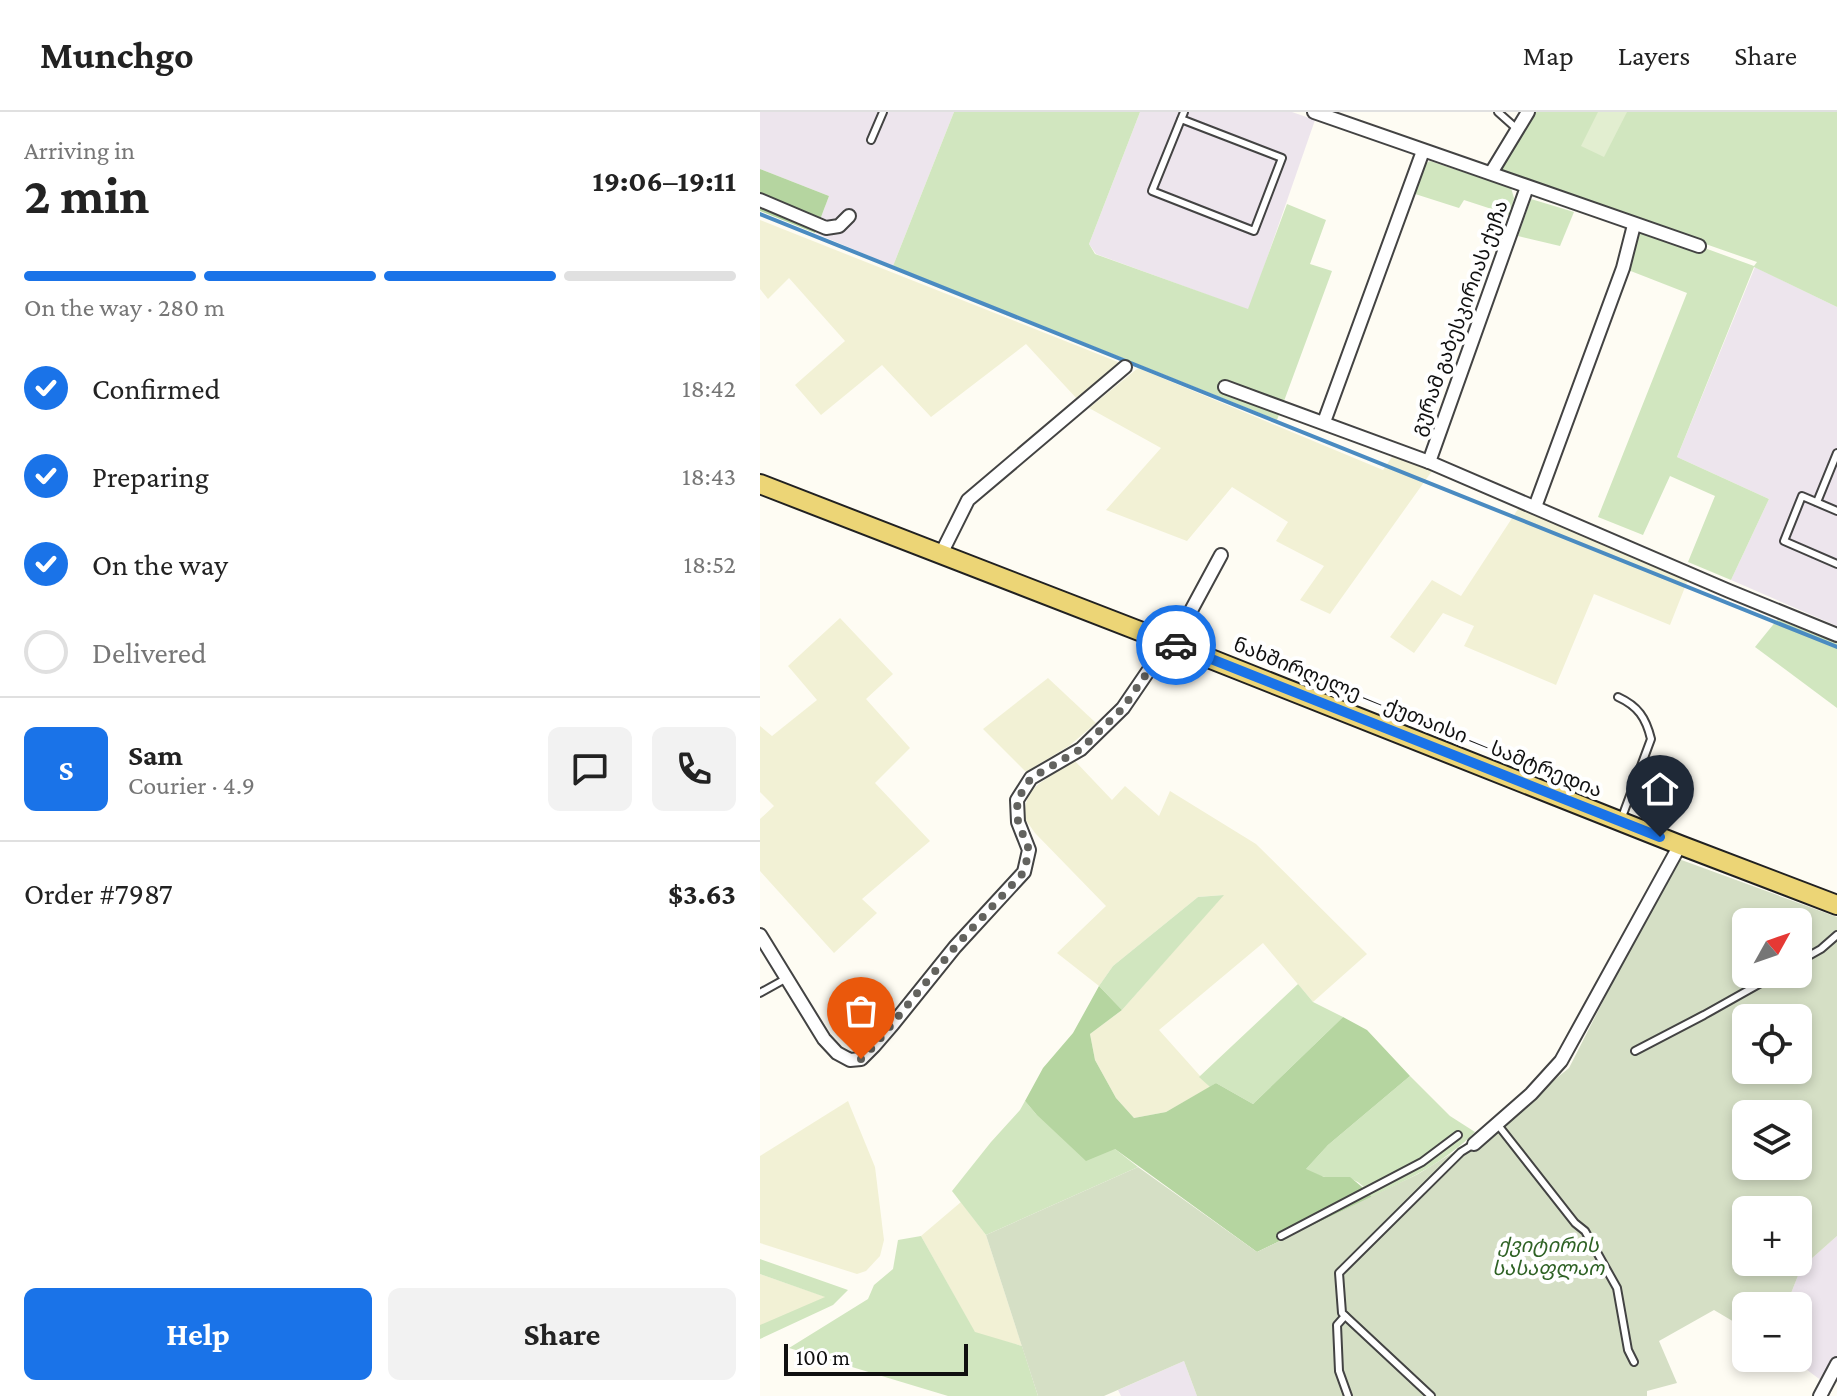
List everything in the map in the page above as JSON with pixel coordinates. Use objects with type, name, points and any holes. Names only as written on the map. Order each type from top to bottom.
[{"type":"main road","name":"ნახშირღელე — ქუთაისი — სამტრედია","points":[[760,484],[1836,904]]},
{"type":"street","points":[[1314,112],[1699,246]]},
{"type":"street","points":[[1491,173],[1528,112]]},
{"type":"street","points":[[1324,422],[1423,151]]},
{"type":"street","name":"გურამ გაბესკირიას ქუჩა","points":[[1429,462],[1527,187]]},
{"type":"street","points":[[760,200],[826,228],[839,226],[849,216]]},
{"type":"street","points":[[1535,507],[1623,268],[1634,225]]},
{"type":"street","points":[[941,554],[968,500],[1125,367]]},
{"type":"street","points":[[1225,387],[1429,462],[1837,635]]},
{"type":"street","points":[[760,935],[824,1039],[837,1053],[850,1060],[861,1059],[955,947],[1024,872],[1029,850],[1018,822],[1017,800],[1031,778],[1081,749],[1123,708],[1221,555]]},
{"type":"street","points":[[1474,1144],[1531,1094],[1561,1061],[1680,845]]},
{"type":"street","points":[[1820,1396],[1837,1364]]},
{"type":"lane","points":[[871,140],[883,112]]},
{"type":"lane","points":[[1498,112],[1517,129]]},
{"type":"lane","points":[[1182,115],[1282,158],[1254,231],[1152,191],[1182,115]]},
{"type":"lane","points":[[1817,502],[1837,453]]},
{"type":"lane","points":[[1837,511],[1802,496],[1784,541],[1837,564]]},
{"type":"lane","points":[[1618,697],[1631,703],[1642,714],[1651,739],[1620,821]]},
{"type":"lane","points":[[1812,954],[1837,935]]},
{"type":"lane","points":[[760,993],[787,978]]},
{"type":"lane","points":[[1635,1051],[1752,988]]},
{"type":"lane","points":[[1498,1125],[1575,1223],[1585,1231],[1617,1288],[1628,1350],[1634,1362]]},
{"type":"lane","points":[[1281,1236],[1422,1162],[1458,1135]]},
{"type":"lane","points":[[1431,1396],[1342,1313],[1339,1273],[1461,1152],[1474,1144]]},
{"type":"lane","points":[[1345,1316],[1337,1325],[1337,1350],[1339,1371],[1348,1396]]},
{"type":"shaded area","points":[[760,112],[954,112],[893,266],[815,233],[829,196],[760,169]]},
{"type":"shaded area","points":[[1140,112],[1292,112],[1315,120],[1249,310],[1096,254],[1089,244]]},
{"type":"shaded area","points":[[1755,267],[1837,307],[1837,626],[1731,580],[1769,499],[1677,457]]},
{"type":"shaded area","points":[[1837,1236],[1837,1355],[1822,1381],[1810,1372],[1812,1292],[1792,1292],[1798,1276],[1812,1276],[1812,1258]]},
{"type":"shaded area","points":[[1184,1361],[1197,1396],[1121,1396],[1118,1390]]},
{"type":"green space","points":[[954,112],[1140,112],[1089,244],[1095,254],[1248,309],[1287,204],[1326,220],[1310,264],[1332,271],[1277,420],[893,266]]},
{"type":"green space","points":[[1532,112],[1837,112],[1837,307],[1754,267],[1677,457],[1769,499],[1731,580],[1688,562],[1715,496],[1670,476],[1643,535],[1598,517],[1687,293],[1623,268],[1634,225],[1754,266],[1757,262],[1497,171]]},
{"type":"green space","points":[[1598,112],[1627,112],[1604,157],[1581,146]]},
{"type":"green space","points":[[1430,161],[1511,188],[1514,198],[1510,215],[1464,200],[1459,208],[1412,193],[1423,165]]},
{"type":"green space","points":[[760,169],[829,196],[815,233],[760,211]]},
{"type":"green space","points":[[1531,199],[1574,212],[1560,246],[1518,236]]},
{"type":"green space","points":[[760,220],[1123,364],[1079,401],[1026,344],[931,417],[882,365],[821,415],[795,385],[845,341],[789,278],[768,299],[760,289]]},
{"type":"green space","points":[[1138,368],[1383,470],[1394,454],[1432,471],[1330,614],[1300,600],[1324,566],[1276,541],[1288,522],[1232,487],[1187,541],[1106,510],[1161,448],[1089,408]]},
{"type":"green space","points":[[1520,506],[1689,577],[1670,625],[1594,594],[1556,685],[1464,646],[1474,626],[1443,613],[1414,653],[1390,637],[1432,580],[1461,596]]},
{"type":"green space","points":[[1781,615],[1837,638],[1837,708],[1755,647]]},
{"type":"green space","points":[[840,618],[893,674],[866,699],[910,748],[875,783],[930,841],[862,899],[877,913],[834,953],[760,871],[760,819],[774,806],[760,792],[760,726],[772,736],[817,700],[788,666]]},
{"type":"green space","points":[[1048,678],[1096,723],[1069,746],[1026,772],[983,729]]},
{"type":"green space","points":[[1074,760],[1112,800],[1125,786],[1159,816],[1170,791],[1256,844],[1367,954],[1313,1002],[1263,943],[1159,1030],[1210,1087],[1166,1112],[1134,1118],[1116,1098],[1095,1060],[1090,1034],[1122,1010],[1223,895],[1198,897],[1113,966],[1099,986],[1057,953],[1106,906],[1035,833],[1023,816],[1029,792]]},
{"type":"green space","name":"ქვიტირის სასაფლაო","points":[[1676,858],[1837,917],[1837,1236],[1812,1258],[1812,1196],[1732,1196],[1732,1276],[1798,1276],[1792,1292],[1732,1292],[1732,1321],[1714,1310],[1659,1341],[1677,1383],[1647,1391],[1647,1396],[1197,1396],[1184,1361],[1104,1396],[1038,1396],[986,1235],[1138,1167],[1257,1252],[1418,1174],[1498,1125],[1569,1068]]},
{"type":"green space","points":[[1224,895],[1122,1010],[1099,986],[1113,966],[1198,897]]},
{"type":"green space","points":[[1298,984],[1313,1002],[1343,1017],[1253,1104],[1216,1083],[1210,1087],[1199,1077]]},
{"type":"green space","points":[[1099,986],[1122,1010],[1090,1034],[1095,1060],[1116,1098],[1134,1118],[1166,1112],[1216,1083],[1253,1104],[1343,1017],[1367,1030],[1410,1076],[1328,1145],[1306,1169],[1324,1177],[1350,1177],[1372,1197],[1257,1252],[1115,1149],[1086,1161],[1025,1101],[1043,1068],[1073,1033]]},
{"type":"green space","points":[[1410,1076],[1450,1116],[1475,1132],[1439,1161],[1372,1197],[1356,1181],[1305,1170],[1328,1145]]},
{"type":"green space","points":[[848,1101],[875,1167],[884,1240],[880,1256],[866,1271],[857,1274],[760,1243],[760,1156]]},
{"type":"green space","points":[[1025,1101],[1036,1114],[1115,1149],[1138,1167],[986,1235],[952,1191]]},
{"type":"green space","points":[[961,1202],[986,1235],[1022,1346],[975,1333],[921,1236]]},
{"type":"green space","points":[[921,1236],[975,1332],[1022,1346],[1038,1396],[948,1396],[789,1348],[868,1299],[874,1285],[893,1269],[898,1240]]},
{"type":"green space","points":[[760,1259],[848,1290],[833,1305],[760,1339],[760,1325],[825,1297],[760,1274]]},
{"type":"green space","points":[[760,1274],[826,1297],[762,1326]]},
{"type":"waterway","points":[[760,214],[1837,647]]},
{"type":"way so far","points":[[861,1059],[955,947],[1024,872],[1029,850],[1018,822],[1017,800],[1031,778],[1081,749],[1123,708],[1151,667],[1161,639],[1176,645]]},
{"type":"route","points":[[1176,645],[1660,837]]}]
